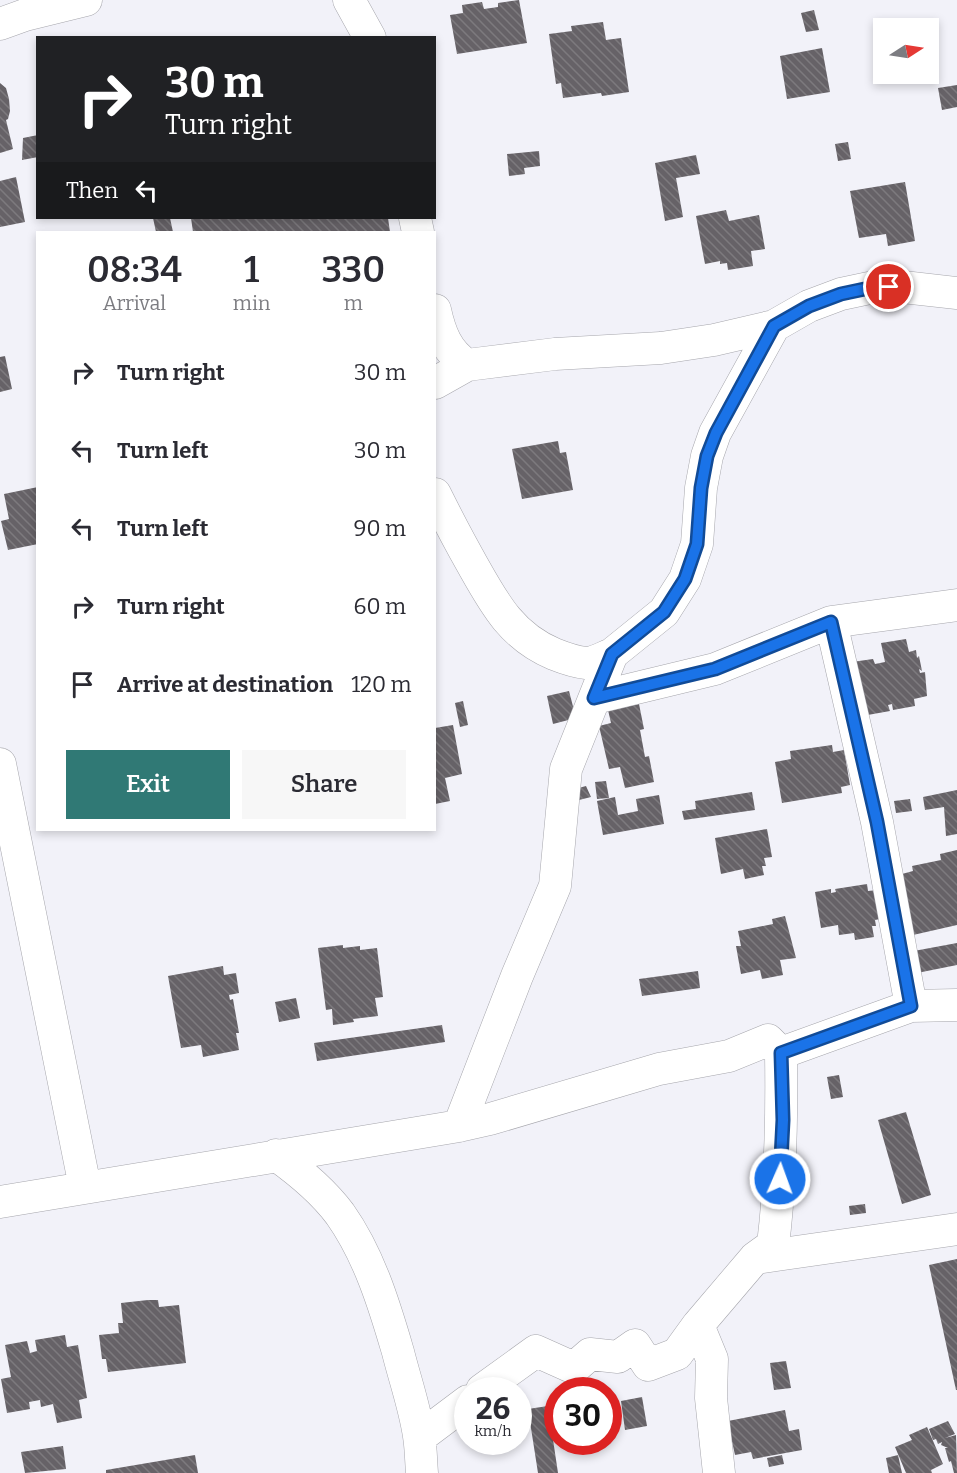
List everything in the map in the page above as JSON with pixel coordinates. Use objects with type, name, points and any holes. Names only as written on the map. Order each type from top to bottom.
[{"type":"street","points":[[0,24],[25,15],[86,0]]},
{"type":"street","points":[[349,0],[369,36]]},
{"type":"street","points":[[436,382],[467,365],[555,354],[661,348],[714,340],[774,326],[809,306],[841,294],[874,287],[903,287],[957,293]]},
{"type":"street","points":[[436,314],[449,350],[467,365]]},
{"type":"street","points":[[436,496],[480,578],[507,622],[518,632],[531,643],[564,658],[588,663],[612,654],[664,612],[685,579],[697,544],[701,488],[713,441],[728,408],[774,326]]},
{"type":"street","points":[[594,698],[715,669],[831,622],[957,605]]},
{"type":"street","points":[[831,622],[877,822],[911,1006]]},
{"type":"street","points":[[459,1125],[555,886],[566,769],[612,654]]},
{"type":"street","points":[[0,764],[85,1187]]},
{"type":"street","points":[[781,1053],[911,1006],[957,1005]]},
{"type":"street","points":[[0,1202],[490,1119],[659,1070],[729,1056],[768,1040],[781,1053],[782,1131],[779,1198],[773,1245],[755,1258],[698,1325],[677,1354],[648,1365],[635,1345],[618,1357],[590,1354],[574,1368],[536,1351],[500,1377]]},
{"type":"street","points":[[276,1155],[303,1174],[339,1212],[353,1234],[380,1293],[410,1395],[420,1437],[422,1473]]},
{"type":"street","points":[[755,1258],[957,1229]]},
{"type":"street","points":[[698,1325],[712,1359],[711,1398],[719,1473]]},
{"type":"street","points":[[420,1437],[454,1412]]},
{"type":"building","points":[[519,0],[527,43],[457,54],[450,15],[463,13],[462,5],[482,2],[484,9],[498,7],[498,3]]},
{"type":"building","points":[[814,10],[819,30],[806,32],[801,13]]},
{"type":"building","points":[[603,22],[606,40],[621,38],[629,92],[563,98],[561,83],[556,84],[549,34],[572,31],[571,26]]},
{"type":"building","points":[[822,48],[830,92],[787,99],[780,56]]},
{"type":"building","points":[[0,83],[6,88],[9,99],[10,111],[6,120],[13,149],[0,153]]},
{"type":"building","points":[[957,85],[957,107],[942,110],[938,88]]},
{"type":"building","points":[[36,135],[36,157],[22,160],[23,138]]},
{"type":"building","points":[[848,142],[851,159],[838,161],[835,144]]},
{"type":"building","points":[[539,151],[540,166],[524,168],[525,174],[509,176],[507,154]]},
{"type":"building","points":[[696,155],[700,174],[676,178],[683,217],[665,221],[655,163]]},
{"type":"building","points":[[16,177],[25,222],[0,227],[0,181]]},
{"type":"building","points":[[905,182],[915,241],[888,246],[886,234],[859,238],[850,191]]},
{"type":"building","points":[[726,210],[729,221],[759,215],[765,249],[751,251],[753,266],[728,270],[727,263],[720,264],[720,261],[705,264],[696,216]]},
{"type":"building","points":[[153,219],[170,219],[173,231],[156,231]]},
{"type":"building","points":[[191,219],[388,219],[390,231],[193,231]]},
{"type":"building","points":[[5,356],[12,389],[0,392],[0,357]]},
{"type":"building","points":[[558,441],[560,453],[566,452],[573,490],[522,499],[512,449]]},
{"type":"building","points":[[36,487],[36,544],[8,550],[1,521],[9,519],[4,494]]},
{"type":"building","points":[[906,639],[909,652],[916,650],[917,658],[919,656],[922,671],[919,669],[920,673],[925,672],[927,696],[914,699],[915,706],[893,710],[892,704],[888,705],[890,711],[862,716],[852,662],[873,659],[875,664],[885,662],[881,643]]},
{"type":"building","points":[[569,691],[576,718],[553,724],[547,696]]},
{"type":"building","points":[[463,701],[468,725],[460,727],[455,703]]},
{"type":"building","points":[[639,704],[644,729],[640,730],[645,757],[649,756],[654,782],[625,788],[620,767],[609,769],[599,726],[611,723],[608,710]]},
{"type":"building","points":[[453,725],[462,774],[445,778],[450,801],[436,804],[436,728]]},
{"type":"building","points":[[832,745],[833,752],[844,750],[850,785],[841,787],[842,793],[782,803],[775,762],[791,759],[790,751]]},
{"type":"building","points":[[606,781],[609,798],[597,799],[595,782]]},
{"type":"building","points":[[586,786],[591,797],[579,800],[575,789]]},
{"type":"building","points":[[957,790],[957,834],[946,836],[944,807],[925,810],[923,797]]},
{"type":"building","points":[[752,792],[755,810],[684,820],[682,811],[696,809],[695,801]]},
{"type":"building","points":[[659,795],[664,824],[603,835],[597,801],[615,797],[618,815],[638,811],[636,799]]},
{"type":"building","points":[[910,799],[912,811],[896,813],[894,801]]},
{"type":"building","points":[[767,829],[772,857],[764,858],[766,866],[762,866],[764,875],[745,879],[743,869],[721,874],[715,838]]},
{"type":"building","points":[[957,850],[957,925],[913,935],[902,874],[913,871],[912,866],[941,860],[940,854]]},
{"type":"building","points":[[867,884],[868,891],[877,890],[880,919],[875,920],[876,926],[872,926],[874,937],[855,940],[854,933],[839,935],[838,925],[821,928],[815,892],[831,889],[831,893],[836,892],[835,889]]},
{"type":"building","points":[[785,916],[796,958],[780,960],[783,975],[762,979],[760,970],[741,974],[736,946],[741,946],[738,931],[773,924],[772,919]]},
{"type":"building","points":[[957,943],[957,965],[907,975],[903,953]]},
{"type":"building","points":[[343,945],[343,948],[360,946],[360,950],[377,948],[383,997],[375,998],[378,1016],[353,1019],[354,1022],[333,1025],[332,1009],[326,1010],[318,948]]},
{"type":"building","points":[[223,966],[224,975],[236,973],[239,993],[229,995],[230,1000],[233,999],[239,1033],[236,1033],[239,1050],[203,1057],[201,1045],[181,1048],[168,976]]},
{"type":"building","points":[[698,971],[700,988],[642,996],[639,979]]},
{"type":"building","points":[[296,998],[300,1018],[279,1022],[275,1002]]},
{"type":"building","points":[[442,1025],[445,1042],[317,1061],[314,1043]]},
{"type":"building","points":[[839,1075],[843,1097],[831,1099],[827,1077]]},
{"type":"building","points":[[906,1112],[931,1195],[902,1204],[878,1120]]},
{"type":"building","points":[[865,1204],[866,1213],[850,1215],[849,1206]]},
{"type":"building","points":[[957,1259],[957,1390],[956,1390],[929,1265]]},
{"type":"building","points":[[158,1300],[159,1307],[179,1305],[186,1363],[108,1372],[106,1359],[102,1359],[99,1335],[119,1333],[118,1323],[123,1323],[121,1303]]},
{"type":"building","points":[[65,1335],[67,1347],[78,1345],[87,1398],[79,1400],[82,1418],[57,1423],[53,1404],[41,1407],[40,1400],[29,1402],[30,1409],[7,1413],[1,1379],[11,1377],[5,1345],[27,1341],[30,1353],[37,1351],[35,1340]]},
{"type":"building","points":[[786,1361],[791,1388],[774,1390],[770,1363]]},
{"type":"building","points":[[642,1397],[647,1426],[625,1430],[622,1401]]},
{"type":"building","points":[[544,1407],[544,1455],[555,1455],[558,1473],[538,1473],[532,1435],[532,1408]]},
{"type":"building","points":[[785,1410],[789,1431],[799,1429],[802,1450],[753,1459],[751,1452],[735,1455],[731,1437],[729,1437],[728,1421]]},
{"type":"building","points":[[948,1421],[955,1434],[945,1438],[956,1435],[957,1473],[954,1473],[951,1461],[949,1462],[945,1448],[948,1448],[941,1445],[942,1442],[938,1444],[936,1439],[933,1440],[929,1429]]},
{"type":"building","points":[[927,1427],[943,1464],[931,1470],[932,1473],[906,1473],[895,1447],[912,1440],[909,1435]]},
{"type":"building","points":[[63,1446],[66,1469],[25,1473],[21,1452]]},
{"type":"building","points":[[195,1455],[198,1473],[106,1473],[106,1470]]},
{"type":"building","points":[[782,1455],[784,1464],[769,1467],[767,1458]]},
{"type":"building","points":[[898,1455],[902,1473],[889,1473],[886,1458]]},
{"type":"route","points":[[780,1179],[783,1120],[781,1053],[911,1006],[877,822],[831,622],[715,669],[594,698],[612,654],[664,612],[685,579],[697,544],[701,488],[707,456],[728,408],[774,326],[809,306],[841,294],[874,287],[889,287]]}]
